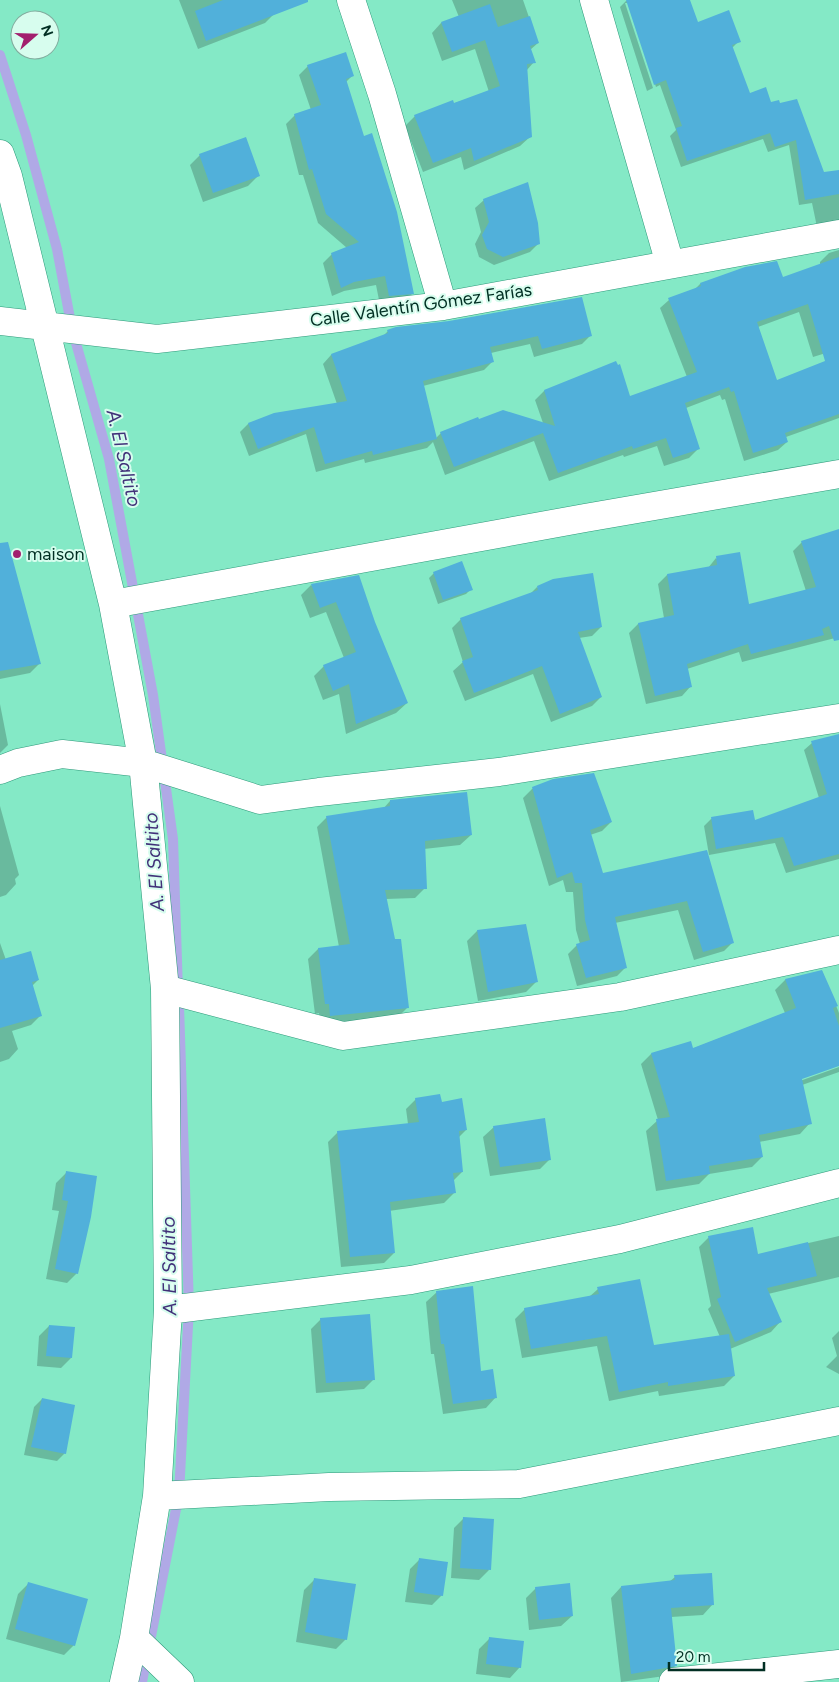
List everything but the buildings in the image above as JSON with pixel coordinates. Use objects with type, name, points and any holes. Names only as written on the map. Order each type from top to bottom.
[{"type":"street","points":[[351,0],[382,94],[443,306]]},
{"type":"street","points":[[594,0],[670,264]]},
{"type":"street","points":[[0,154],[8,176],[113,604],[143,763],[165,989],[168,1310],[157,1496],[134,1638],[124,1682]]},
{"type":"street","name":"Calle Valentín Gómez Farías","points":[[0,321],[157,339],[443,306],[839,234]]},
{"type":"street","points":[[113,604],[575,519],[839,474]]},
{"type":"street","points":[[0,770],[18,763],[62,754],[143,763],[260,800],[499,772],[839,718]]},
{"type":"street","points":[[165,989],[342,1036],[620,997],[839,950]]},
{"type":"street","points":[[168,1310],[411,1280],[620,1239],[839,1182]]},
{"type":"street","points":[[157,1496],[329,1487],[519,1484],[839,1421]]},
{"type":"street","points":[[134,1638],[180,1682]]},
{"type":"street","points":[[673,1682],[839,1664]]},
{"type":"waterway","name":"A. El Saltito","points":[[0,55],[26,135],[57,249],[72,329],[109,459],[153,695],[173,839],[178,991]]},
{"type":"waterway","name":"A. El Saltito","points":[[142,1682],[179,1494],[189,1307],[179,1006]]},
{"type":"place","name":"maison","points":[[17,554]]}]
